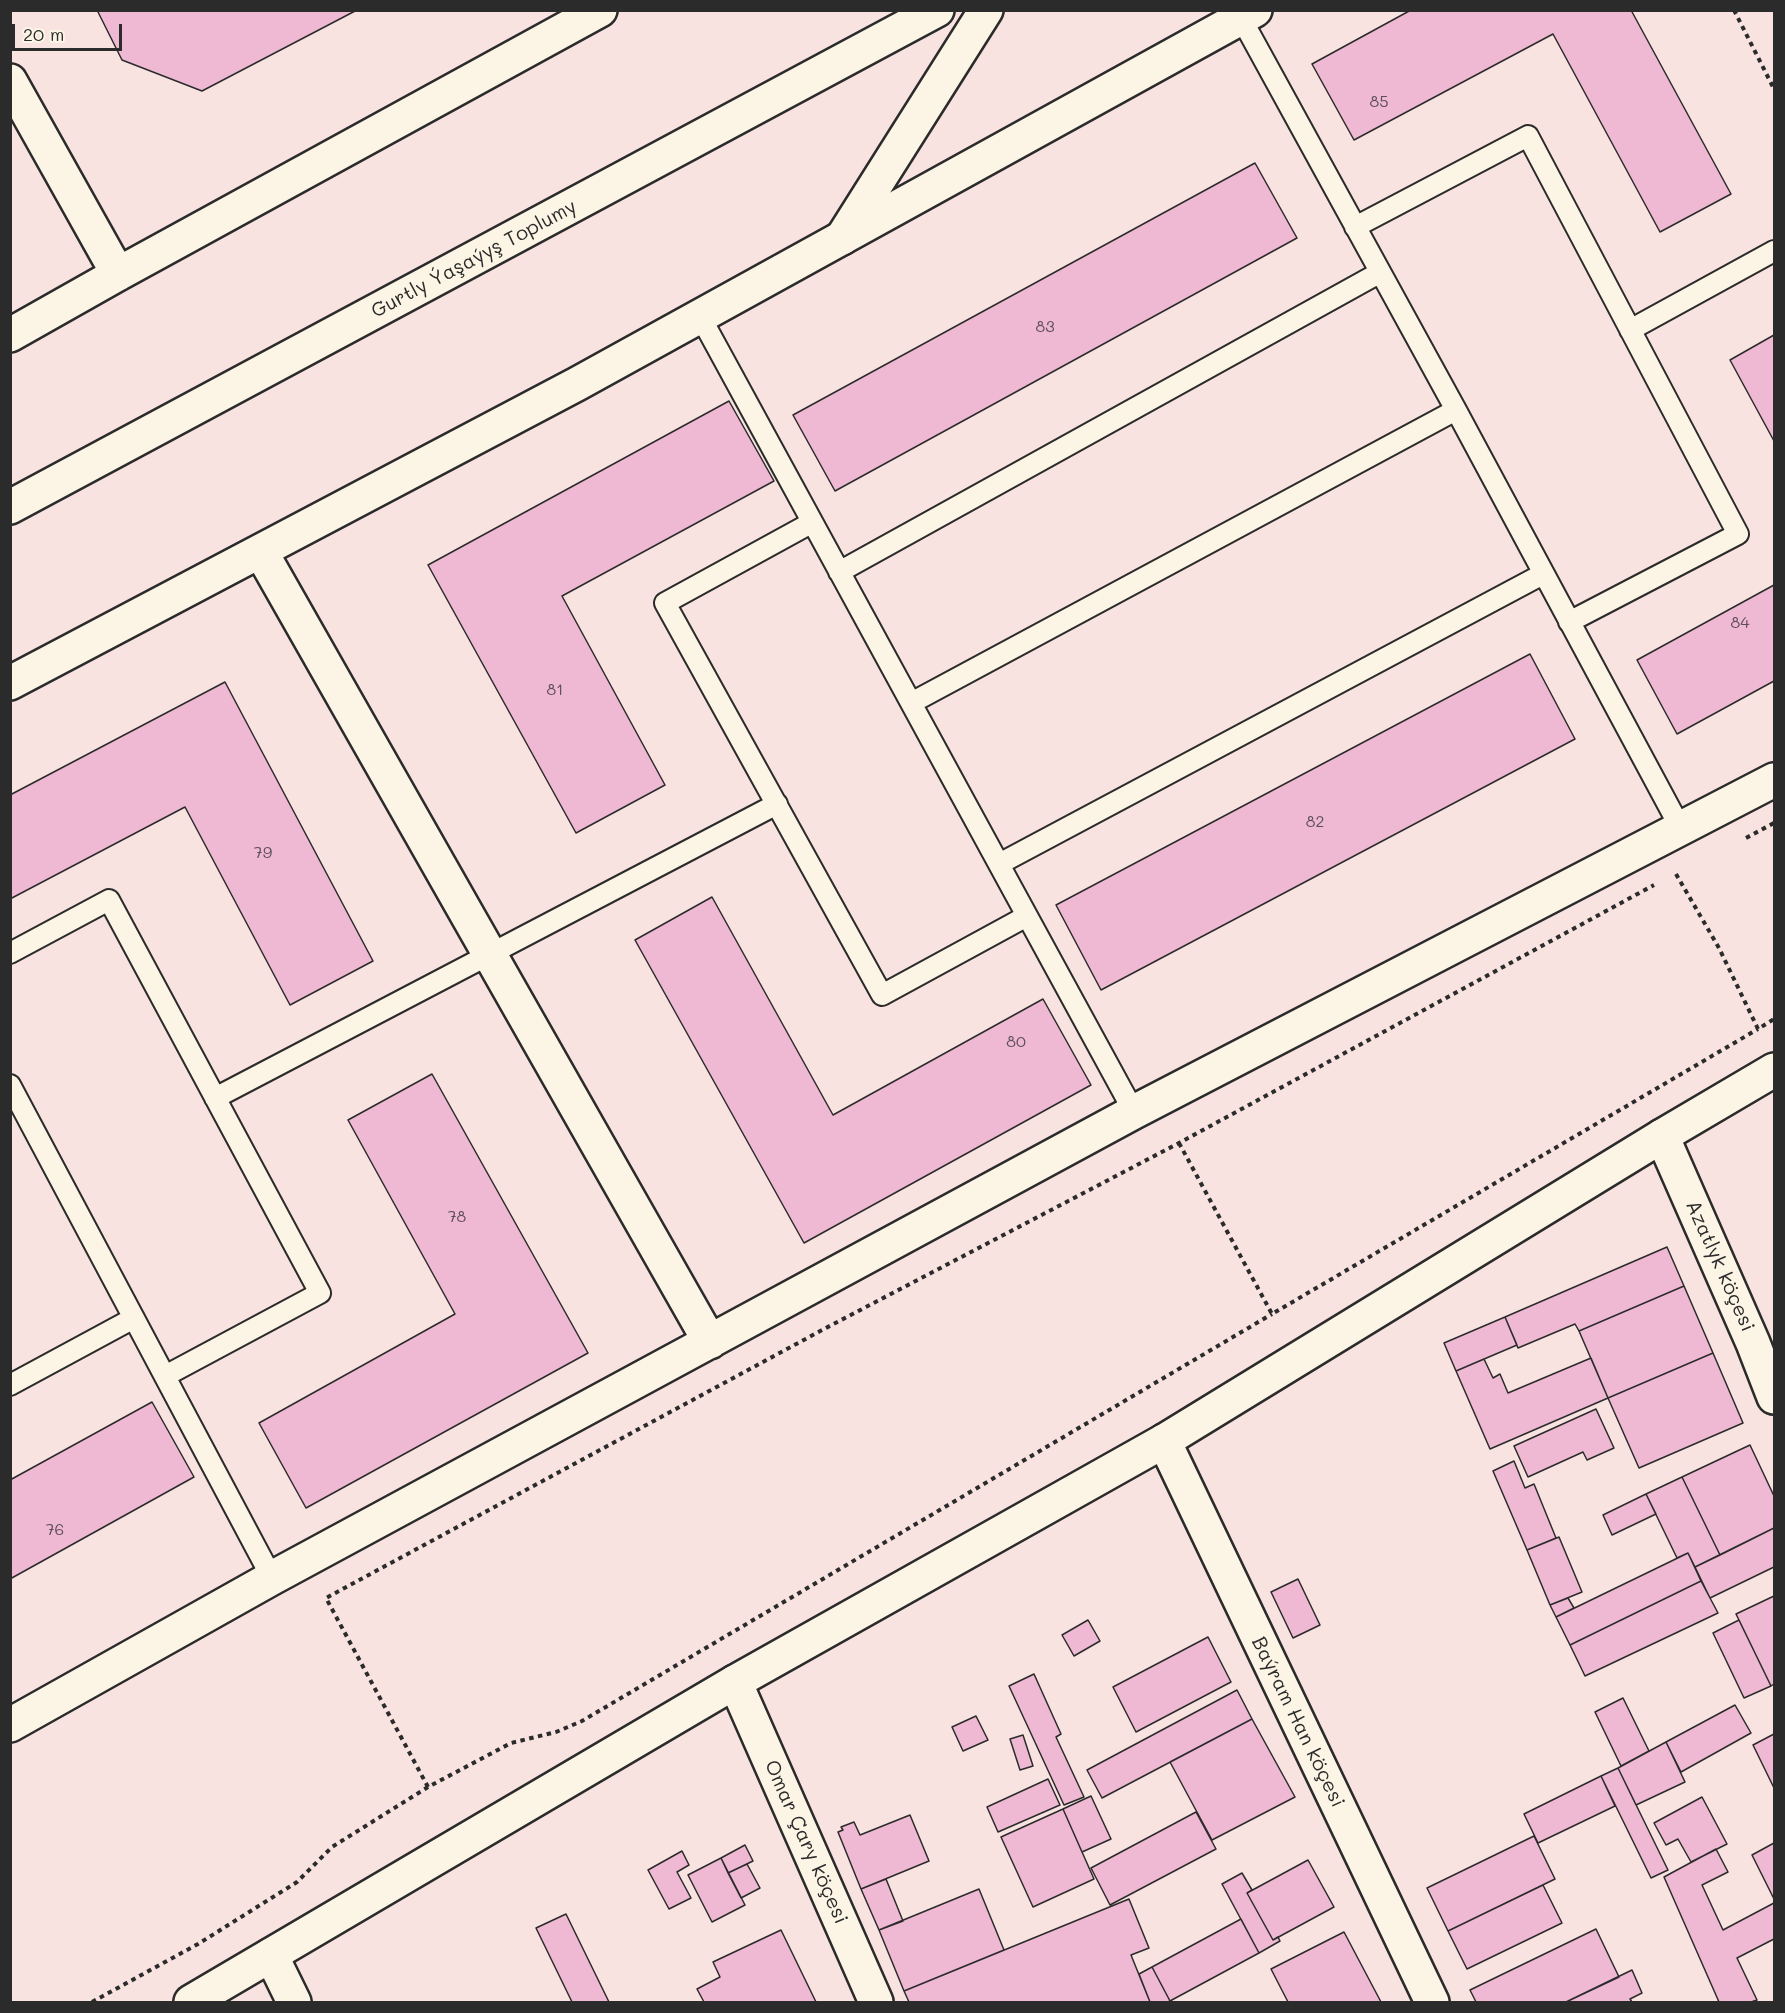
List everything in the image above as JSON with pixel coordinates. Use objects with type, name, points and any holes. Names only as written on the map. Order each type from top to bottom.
[{"type":"street","points":[[10,335],[600,10]]},
{"type":"street","name":"Gurtly Ýaşaýyş Toplumy","points":[[10,507],[937,10]]},
{"type":"street","points":[[842,238],[986,10]]},
{"type":"street","points":[[10,683],[577,384],[1248,14]]},
{"type":"street","points":[[10,81],[118,274]]},
{"type":"street","points":[[261,552],[710,1342]]},
{"type":"street","points":[[10,1725],[272,1578],[1134,1112],[1774,780]]},
{"type":"street","points":[[191,2002],[735,1682],[1164,1441],[1662,1136],[1774,1070]]},
{"type":"street","name":"Azatlyk köçesi","points":[[1662,1136],[1754,1343],[1774,1397]]},
{"type":"street","name":"Baýram Han köçesi","points":[[1164,1441],[1432,2002]]},
{"type":"street","name":"Omar Çary köçesi","points":[[735,1682],[876,2002]]},
{"type":"street","points":[[271,1955],[294,2002]]},
{"type":"lane","points":[[1248,14],[1354,227],[1456,410],[1681,829]]},
{"type":"lane","points":[[1354,227],[1528,136],[1738,534],[1569,622]]},
{"type":"lane","points":[[1630,330],[1774,251]]},
{"type":"lane","points":[[839,572],[1379,273]]},
{"type":"lane","points":[[700,316],[1134,1112]]},
{"type":"lane","points":[[911,703],[1456,410]]},
{"type":"lane","points":[[811,523],[665,603],[882,995],[1027,916]]},
{"type":"lane","points":[[999,864],[1543,574]]},
{"type":"lane","points":[[215,1098],[777,804]]},
{"type":"lane","points":[[10,953],[109,900],[320,1293],[165,1376]]},
{"type":"lane","points":[[10,1085],[272,1578]]},
{"type":"lane","points":[[10,1385],[134,1318]]},
{"type":"path","points":[[1734,10],[1774,88]]},
{"type":"path","points":[[1745,838],[1774,823]]},
{"type":"path","points":[[1665,879],[1686,869]]},
{"type":"path","points":[[1676,874],[1719,948],[1758,1029]]},
{"type":"path","points":[[428,1786],[326,1598],[824,1329],[1179,1143],[1655,885]]},
{"type":"path","points":[[92,2002],[198,1944],[297,1882],[332,1847],[428,1786],[511,1743],[556,1732],[582,1721],[1774,1019]]},
{"type":"path","points":[[1179,1143],[1272,1314]]},
{"type":"building","points":[[97,10],[357,10],[202,91],[122,60]]},
{"type":"building","points":[[1411,10],[1631,10],[1731,194],[1660,232],[1553,34],[1354,140],[1312,64]]},
{"type":"building","points":[[1255,163],[1297,238],[835,491],[793,415]]},
{"type":"building","points":[[1774,335],[1774,441],[1730,360]]},
{"type":"building","points":[[729,401],[774,481],[562,596],[665,785],[576,833],[428,565]]},
{"type":"building","points":[[1774,585],[1774,681],[1677,734],[1637,660]]},
{"type":"building","points":[[1530,654],[1575,739],[1101,990],[1056,905]]},
{"type":"building","points":[[225,682],[373,961],[290,1005],[185,807],[10,899],[10,795]]},
{"type":"building","points":[[712,897],[833,1115],[1043,999],[1091,1085],[804,1243],[635,940]]},
{"type":"building","points":[[432,1074],[588,1353],[306,1508],[259,1423],[455,1314],[348,1120]]},
{"type":"building","points":[[1667,1247],[1684,1286],[1579,1331],[1575,1324],[1518,1348],[1505,1317]]},
{"type":"building","points":[[1684,1286],[1713,1353],[1608,1398],[1579,1331]]},
{"type":"building","points":[[1505,1317],[1517,1345],[1456,1371],[1444,1343]]},
{"type":"building","points":[[1713,1353],[1743,1423],[1639,1468],[1608,1398]]},
{"type":"building","points":[[1591,1358],[1608,1398],[1490,1449],[1456,1371],[1484,1359],[1493,1378],[1500,1374],[1508,1393]]},
{"type":"building","points":[[152,1402],[194,1477],[10,1579],[10,1480]]},
{"type":"building","points":[[1596,1409],[1614,1448],[1587,1460],[1583,1452],[1528,1477],[1514,1446]]},
{"type":"building","points":[[1750,1445],[1774,1496],[1774,1528],[1720,1555],[1682,1477]]},
{"type":"building","points":[[1514,1461],[1525,1488],[1534,1484],[1556,1538],[1527,1550],[1493,1471]]},
{"type":"building","points":[[1682,1477],[1720,1555],[1695,1567],[1688,1553],[1677,1558],[1646,1494]]},
{"type":"building","points":[[1646,1494],[1656,1514],[1612,1535],[1603,1515]]},
{"type":"building","points":[[1774,1528],[1774,1567],[1710,1598],[1695,1567]]},
{"type":"building","points":[[1559,1537],[1582,1592],[1550,1605],[1527,1550]]},
{"type":"building","points":[[1688,1553],[1701,1581],[1570,1645],[1556,1617]]},
{"type":"building","points":[[1298,1579],[1320,1625],[1293,1638],[1271,1592]]},
{"type":"building","points":[[1701,1581],[1718,1613],[1585,1676],[1570,1645]]},
{"type":"building","points":[[1774,1596],[1774,1684],[1771,1686],[1736,1614]]},
{"type":"building","points":[[1568,1598],[1574,1608],[1556,1617],[1550,1605]]},
{"type":"building","points":[[1088,1620],[1100,1641],[1074,1656],[1062,1635]]},
{"type":"building","points":[[1739,1620],[1771,1686],[1744,1698],[1713,1633]]},
{"type":"building","points":[[1208,1637],[1231,1682],[1136,1732],[1113,1687]]},
{"type":"building","points":[[1034,1674],[1061,1734],[1056,1737],[1084,1797],[1064,1805],[1009,1686]]},
{"type":"building","points":[[1237,1690],[1252,1719],[1102,1798],[1087,1770]]},
{"type":"building","points":[[1623,1698],[1649,1751],[1621,1766],[1595,1712]]},
{"type":"building","points":[[1735,1705],[1751,1733],[1681,1772],[1666,1742]]},
{"type":"building","points":[[976,1716],[988,1740],[963,1751],[952,1727]]},
{"type":"building","points":[[1252,1719],[1295,1797],[1212,1840],[1170,1762]]},
{"type":"building","points":[[1774,1734],[1774,1788],[1753,1745]]},
{"type":"building","points":[[1023,1735],[1033,1766],[1020,1770],[1010,1739]]},
{"type":"building","points":[[1666,1742],[1685,1782],[1636,1805],[1618,1768]]},
{"type":"building","points":[[1618,1768],[1668,1870],[1651,1878],[1601,1776]]},
{"type":"building","points":[[1601,1776],[1615,1806],[1538,1843],[1524,1814]]},
{"type":"building","points":[[1048,1779],[1060,1805],[998,1832],[987,1807]]},
{"type":"building","points":[[1091,1796],[1111,1839],[1082,1852],[1063,1809]]},
{"type":"building","points":[[1702,1797],[1727,1844],[1691,1862],[1678,1839],[1666,1845],[1654,1823]]},
{"type":"building","points":[[1063,1809],[1094,1879],[1033,1907],[1001,1837]]},
{"type":"building","points":[[1196,1812],[1216,1849],[1110,1905],[1091,1868]]},
{"type":"building","points":[[910,1815],[929,1861],[861,1889],[838,1832],[843,1830],[841,1827],[854,1822],[860,1835]]},
{"type":"building","points":[[1534,1836],[1555,1879],[1448,1931],[1427,1888]]},
{"type":"building","points":[[1774,1843],[1774,1899],[1752,1855]]},
{"type":"building","points":[[745,1845],[753,1861],[728,1873],[721,1858]]},
{"type":"building","points":[[1716,1849],[1728,1872],[1702,1885],[1723,1930],[1774,1903],[1774,1939],[1737,1958],[1757,2000],[1751,2002],[1719,2002],[1664,1877]]},
{"type":"building","points":[[682,1851],[689,1865],[677,1872],[691,1898],[669,1909],[648,1870]]},
{"type":"building","points":[[721,1858],[745,1905],[712,1922],[688,1875]]},
{"type":"building","points":[[1308,1860],[1334,1907],[1273,1940],[1247,1893]]},
{"type":"building","points":[[747,1864],[760,1888],[741,1898],[728,1873]]},
{"type":"building","points":[[1242,1873],[1252,1890],[1247,1893],[1273,1940],[1278,1937],[1280,1941],[1259,1953],[1222,1884]]},
{"type":"building","points":[[886,1879],[903,1921],[879,1930],[861,1889]]},
{"type":"building","points":[[1543,1885],[1562,1923],[1467,1969],[1448,1931]]},
{"type":"building","points":[[979,1889],[1004,1950],[904,1991],[879,1930]]},
{"type":"building","points":[[1129,1899],[1149,1948],[1131,1955],[1150,2002],[909,2002],[904,1991]]},
{"type":"building","points":[[566,1914],[609,2002],[572,2002],[536,1928]]},
{"type":"building","points":[[1241,1919],[1259,1953],[1170,2001],[1152,1967]]},
{"type":"building","points":[[1596,1929],[1619,1977],[1566,2002],[1476,2002],[1470,1990]]},
{"type":"building","points":[[781,1930],[816,2002],[704,2002],[697,1989],[720,1977],[713,1962]]},
{"type":"building","points":[[1344,1932],[1381,2002],[1288,2002],[1271,1969]]},
{"type":"building","points":[[1152,1967],[1170,2001],[1168,2002],[1150,2002],[1139,1974]]},
{"type":"building","points":[[1632,1970],[1642,1993],[1630,1999],[1632,2002],[1566,2002]]}]
